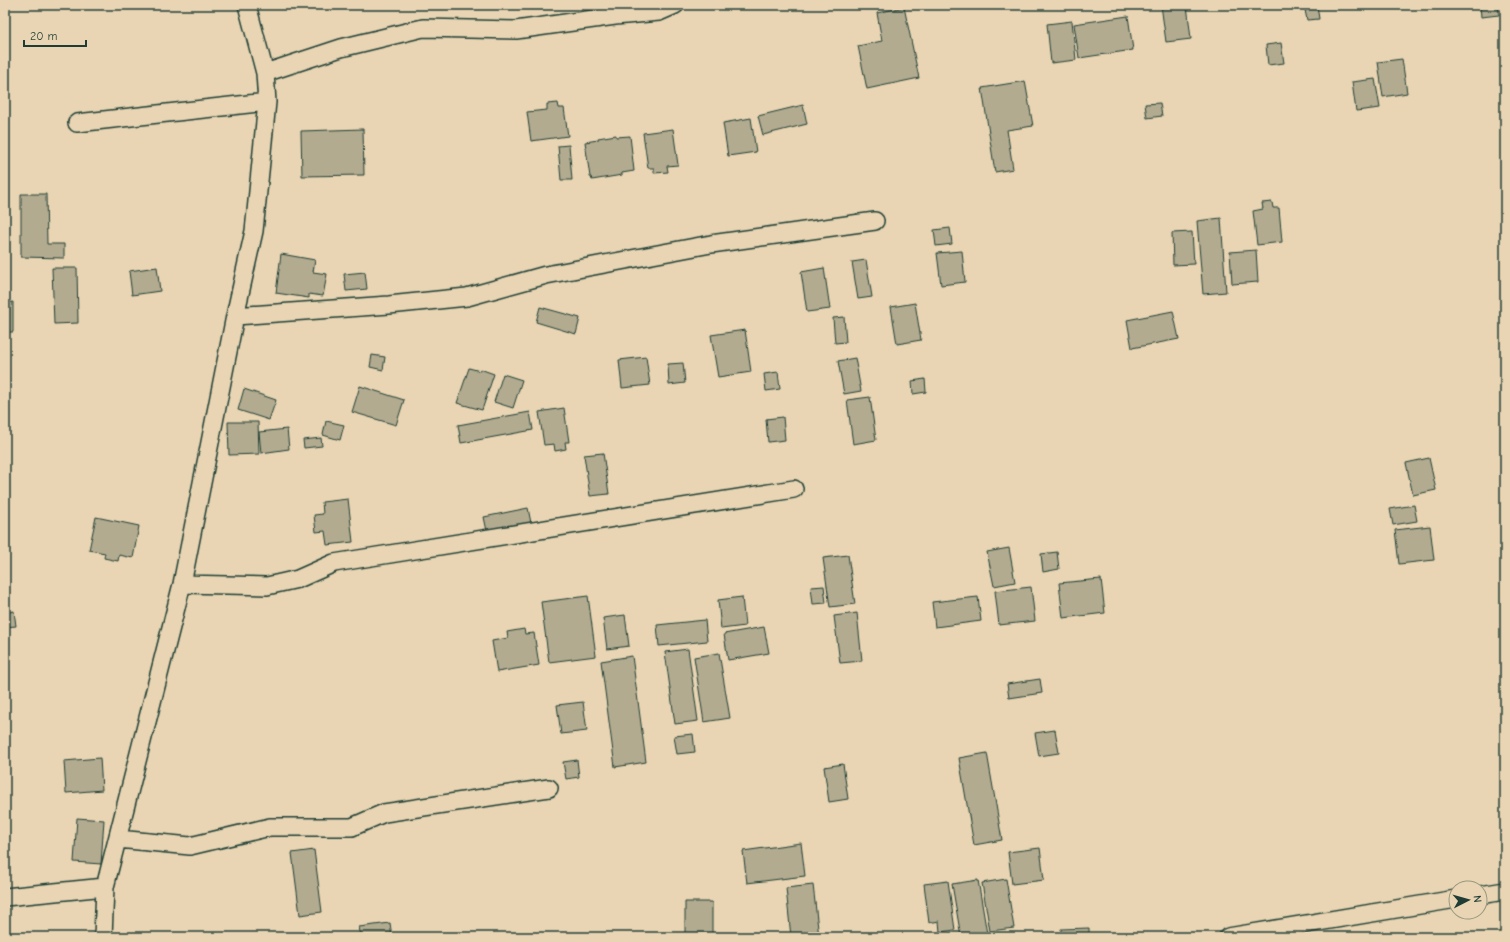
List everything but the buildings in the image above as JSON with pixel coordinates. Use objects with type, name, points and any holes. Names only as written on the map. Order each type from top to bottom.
[{"type":"street","points":[[103,937],[105,887],[182,584],[235,316],[254,231],[267,102],[265,73],[247,5]]},
{"type":"street","points":[[265,73],[341,48],[423,28],[516,30],[615,16],[659,12],[675,5]]},
{"type":"street","points":[[76,123],[267,102]]},
{"type":"street","points":[[235,316],[389,305],[467,297],[546,275],[711,244],[875,221]]},
{"type":"street","points":[[182,584],[267,586],[298,579],[334,563],[794,489]]},
{"type":"street","points":[[118,839],[190,846],[270,827],[352,827],[384,813],[549,788]]},
{"type":"street","points":[[5,897],[105,887]]},
{"type":"street","points":[[1488,894],[1505,891]]},
{"type":"street","points":[[1228,937],[1448,900]]}]
